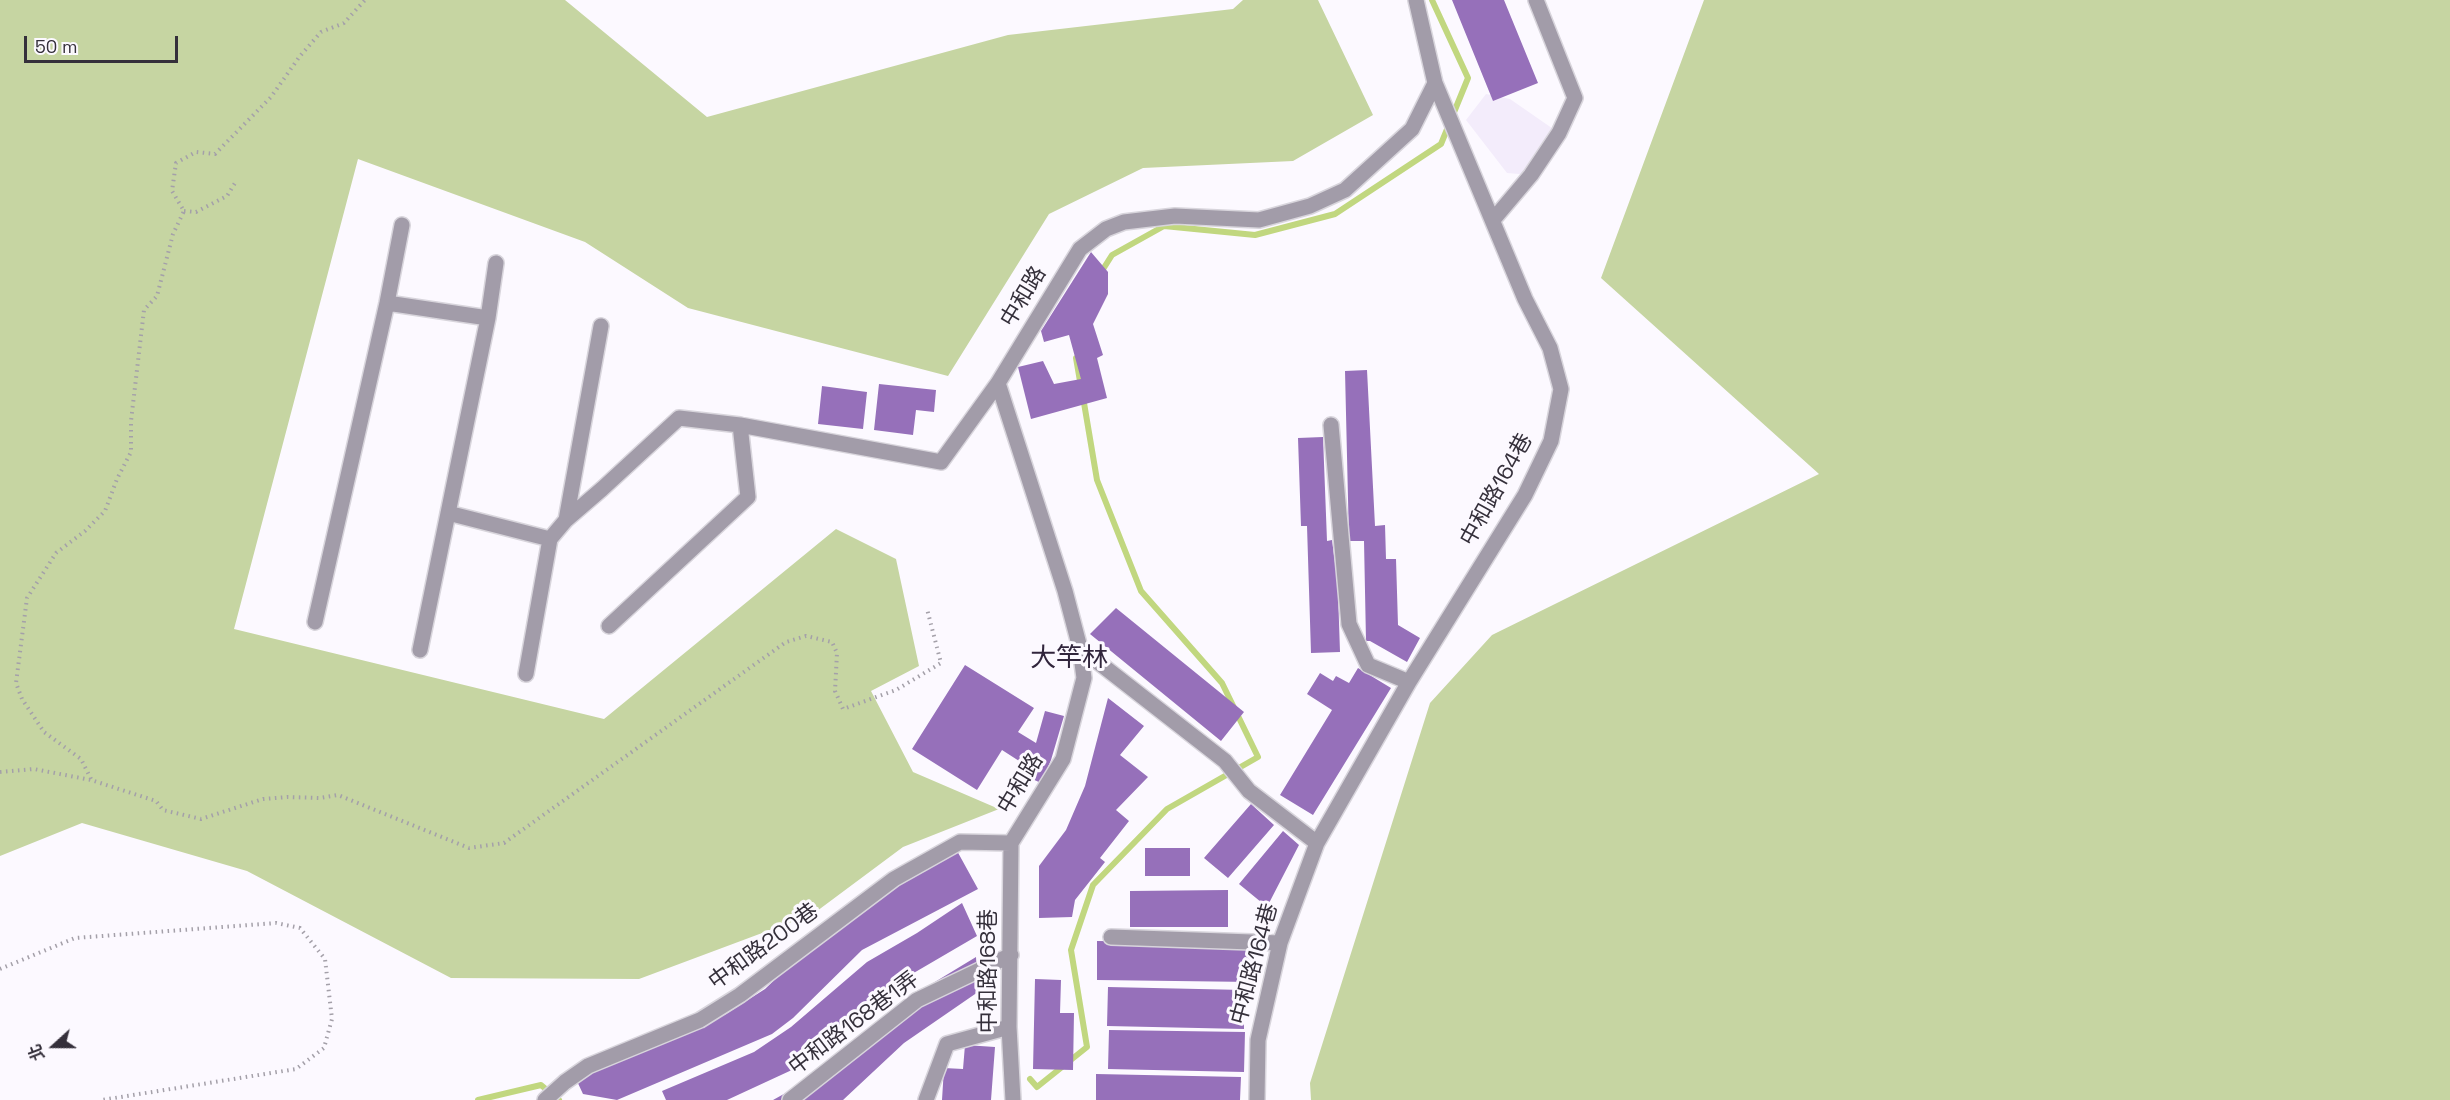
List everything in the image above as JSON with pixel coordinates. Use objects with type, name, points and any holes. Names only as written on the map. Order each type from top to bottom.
[{"type":"street","points":[[1416,0],[1435,83]]},
{"type":"street","points":[[1493,220],[1531,175],[1559,133],[1575,98],[1536,0]]},
{"type":"street","name":"中和路164巷","points":[[1257,1100],[1258,1040],[1280,943],[1317,843],[1409,682],[1526,495],[1551,441],[1561,389],[1550,348],[1525,299],[1435,83]]},
{"type":"street","name":"中和路","points":[[1011,843],[1063,759],[1084,678],[1080,648],[1065,591],[998,383],[1080,249],[1106,229],[1124,222],[1175,216],[1258,220],[1310,206],[1345,190],[1412,129],[1435,83]]},
{"type":"street","points":[[315,622],[387,303],[402,225]]},
{"type":"street","points":[[420,650],[488,318],[496,263]]},
{"type":"street","points":[[387,303],[488,318]]},
{"type":"street","points":[[566,520],[601,326]]},
{"type":"street","points":[[526,674],[550,539],[566,520],[679,418],[740,425],[941,462],[998,383]]},
{"type":"street","points":[[609,626],[748,497],[740,425]]},
{"type":"street","points":[[1331,425],[1349,624],[1368,665],[1409,682]]},
{"type":"street","points":[[448,513],[550,539]]},
{"type":"street","points":[[1080,648],[1225,760],[1250,791],[1317,843]]},
{"type":"street","name":"中和路200巷","points":[[545,1100],[588,1066],[700,1020],[740,995],[894,879],[960,842],[1011,843]]},
{"type":"street","name":"中和路168巷","points":[[1011,843],[1009,1027],[1013,1100]]},
{"type":"street","points":[[1111,937],[1280,943]]},
{"type":"street","name":"中和路168巷1弄","points":[[790,1100],[917,1000],[1011,955]]},
{"type":"street","points":[[926,1100],[947,1044],[1009,1027]]},
{"type":"path","points":[[184,211],[172,191],[176,163],[195,152],[215,154],[270,97],[321,32],[344,22],[365,0]]},
{"type":"path","points":[[184,211],[196,212],[227,196],[235,183]]},
{"type":"path","points":[[91,780],[81,759],[44,732],[22,699],[16,683],[27,598],[56,553],[85,531],[105,511],[117,479],[131,452],[131,422],[144,310],[157,296],[173,234],[184,211]]},
{"type":"path","points":[[0,772],[34,770],[91,780],[156,801],[163,810],[201,819],[263,799],[287,796],[320,798],[339,795],[469,848],[504,843],[786,642],[806,636],[832,642],[837,653],[836,691],[843,709],[896,690],[941,663],[927,609]]},
{"type":"path","points":[[0,969],[75,938],[276,923],[300,928],[326,959],[333,1020],[324,1048],[296,1069],[102,1100]]},
{"type":"shaded area","points":[[1486,94],[1510,99],[1559,133],[1531,175],[1507,173],[1466,120]]},
{"type":"green space","points":[[0,0],[565,0],[707,117],[1008,35],[1233,9],[1243,0],[1318,0],[1373,115],[1293,161],[1143,168],[1049,214],[948,376],[688,308],[585,242],[358,159],[234,629],[604,719],[836,529],[896,559],[919,666],[871,691],[913,772],[999,809],[903,847],[813,914],[639,979],[451,978],[247,871],[82,823],[0,856]]},
{"type":"green space","points":[[1704,0],[2450,0],[2450,1100],[1311,1100],[1310,1083],[1430,703],[1492,635],[1819,474],[1601,278]]},
{"type":"building","points":[[1452,0],[1504,0],[1538,83],[1493,101]]},
{"type":"building","points":[[1091,252],[1108,272],[1108,294],[1093,324],[1103,355],[1097,358],[1107,398],[1031,419],[1018,367],[1043,361],[1054,384],[1081,379],[1069,335],[1044,342],[1041,331]]},
{"type":"building","points":[[1367,370],[1375,526],[1385,525],[1386,559],[1396,559],[1398,625],[1420,638],[1407,662],[1370,641],[1366,641],[1364,541],[1349,541],[1345,371]]},
{"type":"building","points":[[879,384],[936,390],[934,412],[916,410],[913,435],[874,430]]},
{"type":"building","points":[[822,386],[867,392],[863,429],[818,424]]},
{"type":"building","points":[[1323,437],[1327,541],[1332,540],[1335,563],[1337,563],[1340,652],[1311,653],[1307,526],[1301,526],[1298,438]]},
{"type":"building","points":[[1116,608],[1244,712],[1221,741],[1090,634]]},
{"type":"building","points":[[965,665],[1034,708],[1018,732],[1036,743],[1045,711],[1064,716],[1051,760],[1041,783],[1030,778],[1030,768],[1002,750],[977,790],[912,749]]},
{"type":"building","points":[[1358,668],[1391,688],[1313,815],[1280,795],[1332,710],[1307,694],[1320,673],[1333,681],[1336,676],[1349,683]]},
{"type":"building","points":[[1108,698],[1144,726],[1120,755],[1148,777],[1116,810],[1129,821],[1100,858],[1105,862],[1075,900],[1072,917],[1039,918],[1039,866],[1066,830],[1085,786]]},
{"type":"building","points":[[1251,804],[1274,825],[1228,878],[1204,858]]},
{"type":"building","points":[[1283,831],[1299,845],[1267,907],[1239,884]]},
{"type":"building","points":[[1145,848],[1190,848],[1190,876],[1145,876]]},
{"type":"building","points":[[956,849],[978,889],[862,950],[793,1018],[772,1034],[617,1100],[583,1094],[576,1079],[726,1014],[765,989],[835,922]]},
{"type":"building","points":[[1228,890],[1228,927],[1130,927],[1130,891]]},
{"type":"building","points":[[962,903],[977,936],[888,988],[809,1053],[794,1069],[727,1100],[666,1100],[662,1091],[754,1052],[791,1027],[867,962]]},
{"type":"building","points":[[1097,941],[1253,943],[1253,982],[1097,980]]},
{"type":"building","points":[[976,957],[978,992],[904,1043],[843,1100],[773,1100],[818,1075],[881,1018]]},
{"type":"building","points":[[1035,979],[1061,980],[1060,1013],[1074,1013],[1073,1070],[1033,1069]]},
{"type":"building","points":[[1108,987],[1244,990],[1244,1029],[1107,1026]]},
{"type":"building","points":[[1109,1030],[1245,1032],[1244,1072],[1108,1069]]},
{"type":"building","points":[[965,1045],[995,1047],[991,1100],[942,1100],[944,1068],[963,1069]]},
{"type":"building","points":[[1096,1074],[1241,1077],[1240,1100],[1096,1100]]},
{"type":"waterway","points":[[1100,274],[1112,255],[1164,226],[1255,235],[1335,214],[1441,144],[1468,78],[1432,0]]},
{"type":"waterway","points":[[1076,358],[1081,387]]},
{"type":"waterway","points":[[1030,1079],[1037,1087],[1087,1047],[1071,950],[1093,885],[1167,809],[1258,757],[1222,683],[1141,591],[1097,480],[1083,397]]},
{"type":"waterway","points":[[478,1100],[541,1085],[559,1100]]},
{"type":"district","name":"大竿林","points":[[1069,659]]}]
